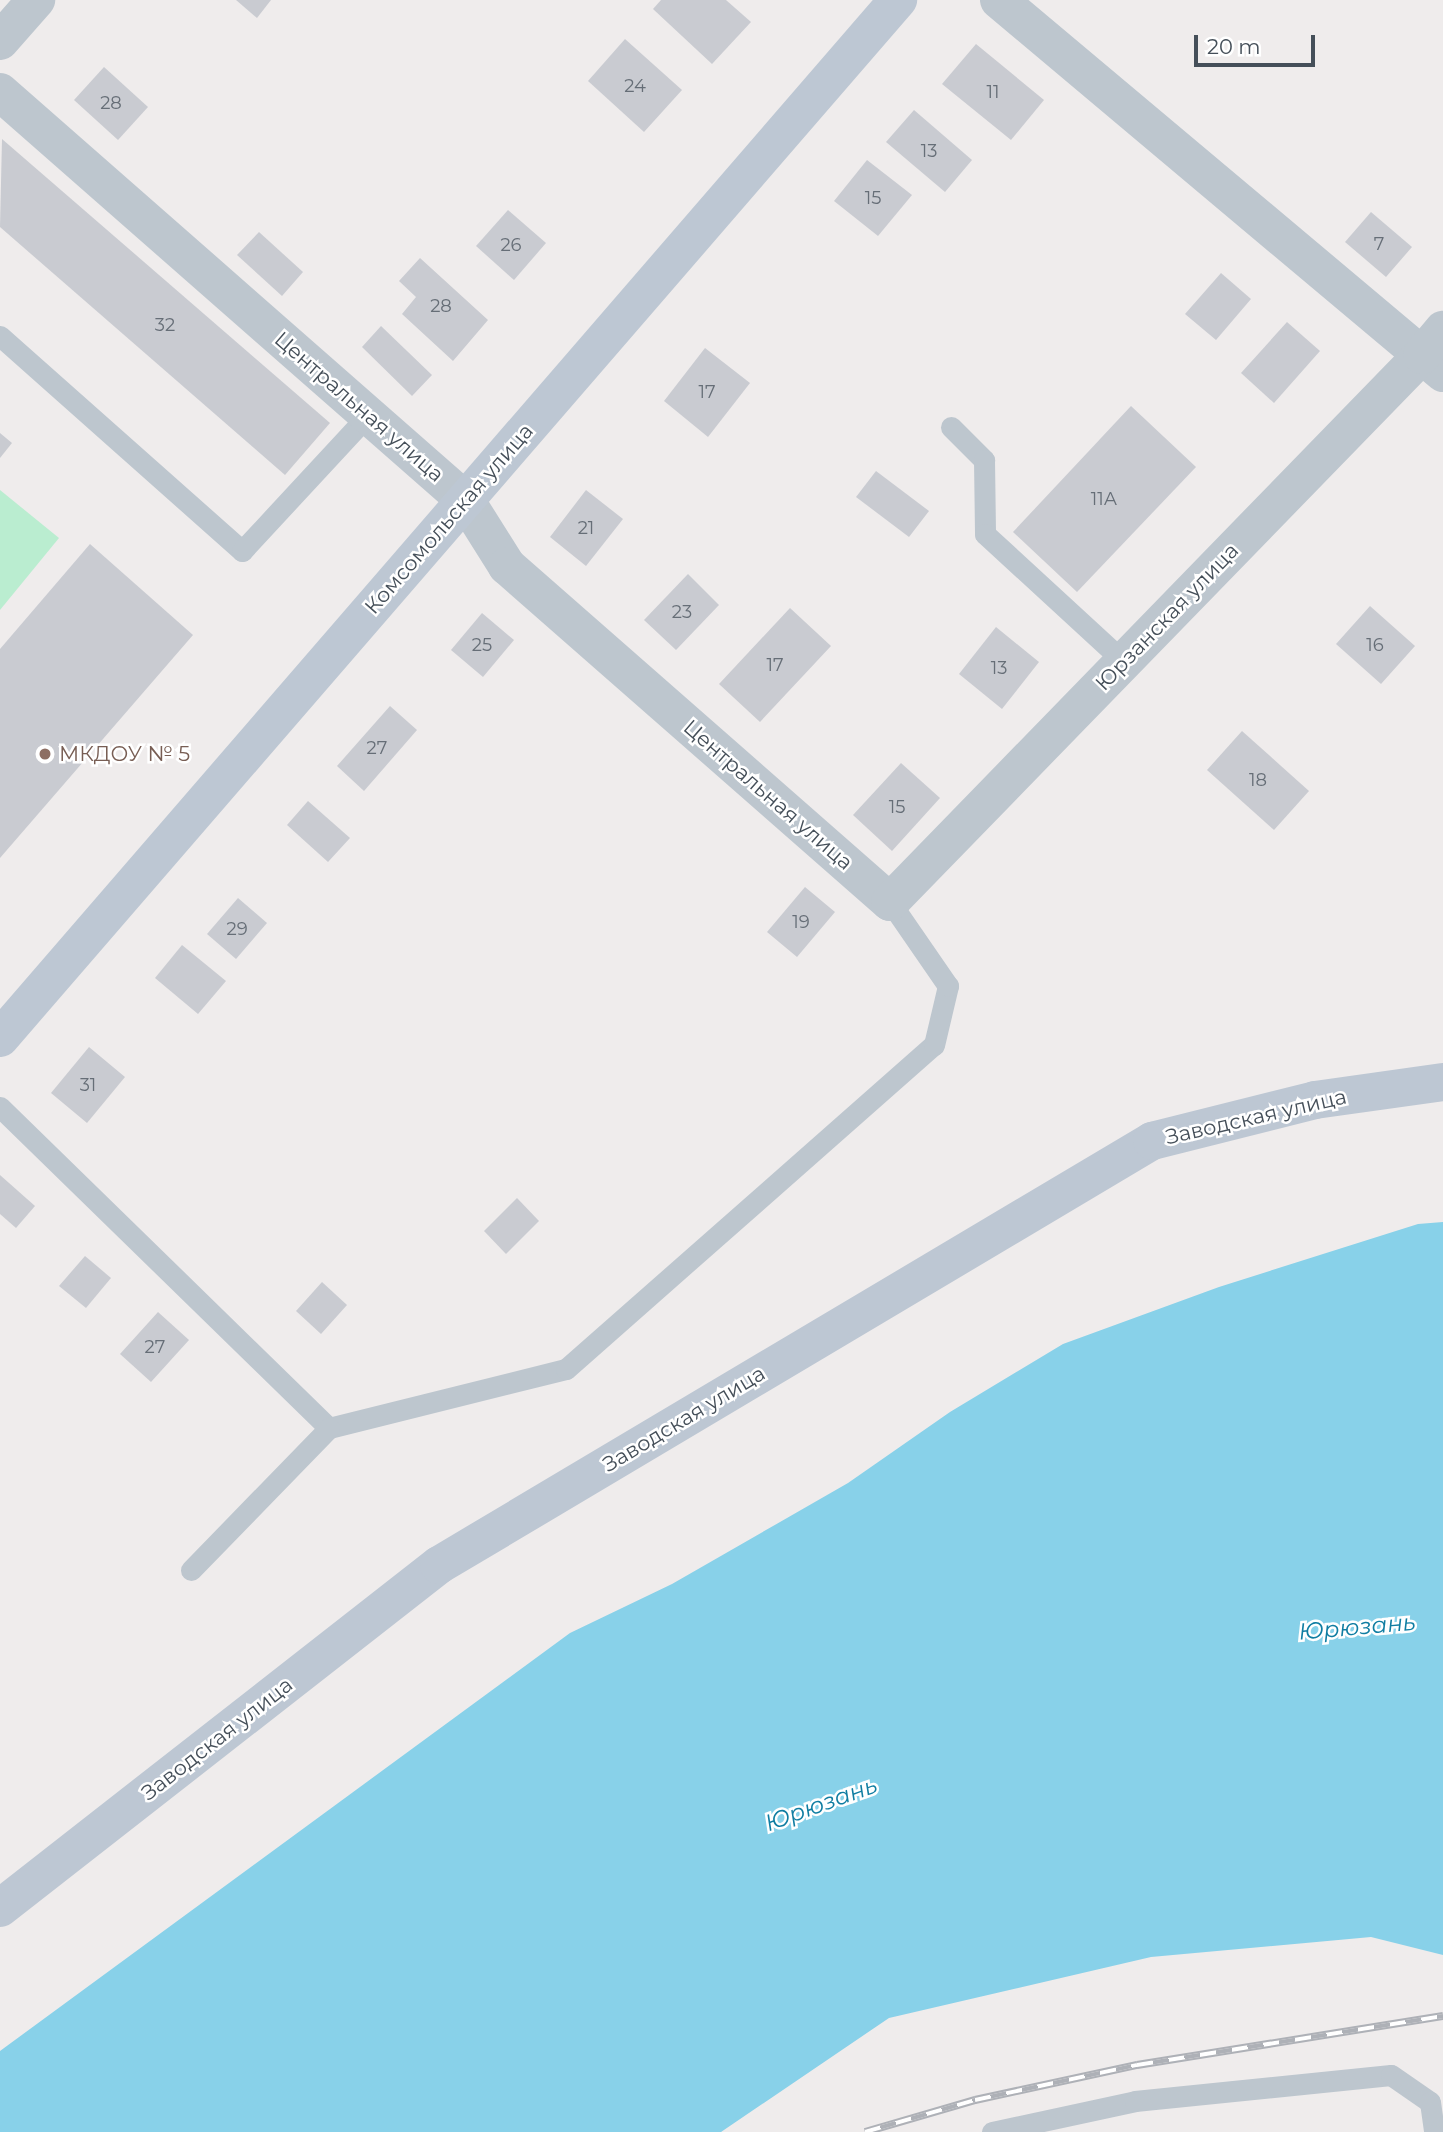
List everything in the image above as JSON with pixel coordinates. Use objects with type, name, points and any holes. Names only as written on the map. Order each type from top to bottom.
[{"type":"street","points":[[0,41],[36,0]]},
{"type":"street","name":"Комсомольская улица","points":[[0,1038],[898,0]]},
{"type":"street","points":[[999,0],[1436,353]]},
{"type":"street","name":"Центральная улица","points":[[0,92],[466,501],[507,566],[890,902]]},
{"type":"street","name":"Юрзанская улица","points":[[890,902],[1124,662],[1436,353]]},
{"type":"street","name":"Заводская улица","points":[[0,1908],[439,1565],[1152,1141],[1315,1100],[1443,1082]]},
{"type":"lane","points":[[0,336],[242,551],[368,415]]},
{"type":"lane","points":[[951,427],[984,460],[985,534],[1124,662]]},
{"type":"lane","points":[[191,1570],[329,1428],[566,1369],[934,1045],[948,986],[890,902]]},
{"type":"lane","points":[[0,1107],[329,1428]]},
{"type":"lane","points":[[992,2132],[1135,2101],[1391,2075],[1430,2102],[1434,2132]]},
{"type":"green space","points":[[0,490],[59,538],[0,610]]},
{"type":"water","name":"Юрюзань","points":[[1443,1222],[1443,1955],[1371,1937],[1151,1957],[889,2018],[721,2132],[0,2132],[0,2051],[570,1633],[672,1584],[848,1483],[950,1412],[1063,1344],[1219,1287],[1418,1224]]},
{"type":"building","points":[[236,0],[271,0],[257,18]]},
{"type":"building","points":[[661,0],[726,0],[751,22],[712,64],[653,9]]},
{"type":"building","points":[[625,39],[682,90],[644,132],[588,81]]},
{"type":"building","points":[[976,44],[1044,100],[1011,140],[942,84]]},
{"type":"building","points":[[104,67],[148,107],[118,140],[74,100]]},
{"type":"building","points":[[914,110],[972,160],[945,192],[886,142]]},
{"type":"building","points":[[2,139],[330,423],[285,475],[0,227]]},
{"type":"building","points":[[867,160],[912,195],[878,236],[834,201]]},
{"type":"building","points":[[508,210],[546,243],[514,280],[476,246]]},
{"type":"building","points":[[1371,212],[1412,247],[1386,277],[1345,242]]},
{"type":"building","points":[[259,232],[303,272],[282,296],[237,255]]},
{"type":"building","points":[[420,258],[488,320],[453,361],[402,314],[416,297],[399,281]]},
{"type":"building","points":[[1221,273],[1251,299],[1216,340],[1185,314]]},
{"type":"building","points":[[1287,322],[1320,351],[1274,403],[1241,373]]},
{"type":"building","points":[[381,326],[432,375],[412,396],[362,347]]},
{"type":"building","points":[[705,348],[750,383],[708,437],[664,401]]},
{"type":"building","points":[[1131,406],[1196,467],[1077,592],[1013,532]]},
{"type":"building","points":[[0,433],[12,443],[0,458]]},
{"type":"building","points":[[876,471],[929,511],[909,537],[856,497]]},
{"type":"building","points":[[586,490],[623,519],[586,566],[550,537]]},
{"type":"building","name":"МКДОУ № 5","points":[[90,544],[193,635],[0,858],[0,649]]},
{"type":"building","points":[[688,574],[719,605],[676,650],[644,620]]},
{"type":"building","points":[[1370,606],[1415,646],[1381,684],[1336,644]]},
{"type":"building","points":[[790,608],[831,646],[760,722],[719,684]]},
{"type":"building","points":[[482,613],[514,640],[483,677],[451,650]]},
{"type":"building","points":[[996,627],[1039,662],[1002,709],[959,674]]},
{"type":"building","points":[[390,706],[417,730],[364,791],[337,766]]},
{"type":"building","points":[[1242,731],[1309,791],[1274,830],[1207,770]]},
{"type":"building","points":[[901,763],[940,798],[892,851],[853,815]]},
{"type":"building","points":[[308,801],[350,838],[328,862],[287,825]]},
{"type":"building","points":[[805,887],[835,912],[797,957],[767,932]]},
{"type":"building","points":[[238,898],[267,923],[236,959],[207,934]]},
{"type":"building","points":[[182,945],[226,981],[198,1014],[155,978]]},
{"type":"building","points":[[89,1047],[125,1077],[87,1123],[51,1093]]},
{"type":"building","points":[[0,1175],[35,1206],[16,1228],[0,1214]]},
{"type":"building","points":[[517,1198],[539,1221],[506,1254],[484,1231]]},
{"type":"building","points":[[85,1256],[111,1278],[86,1308],[59,1286]]},
{"type":"building","points":[[322,1282],[347,1305],[321,1334],[296,1311]]},
{"type":"building","points":[[158,1312],[189,1340],[151,1382],[120,1354]]},
{"type":"railway","points":[[865,2132],[975,2100],[1137,2065],[1443,2016]]},
{"type":"place","name":"МКДОУ № 5","points":[[45,754]]}]
